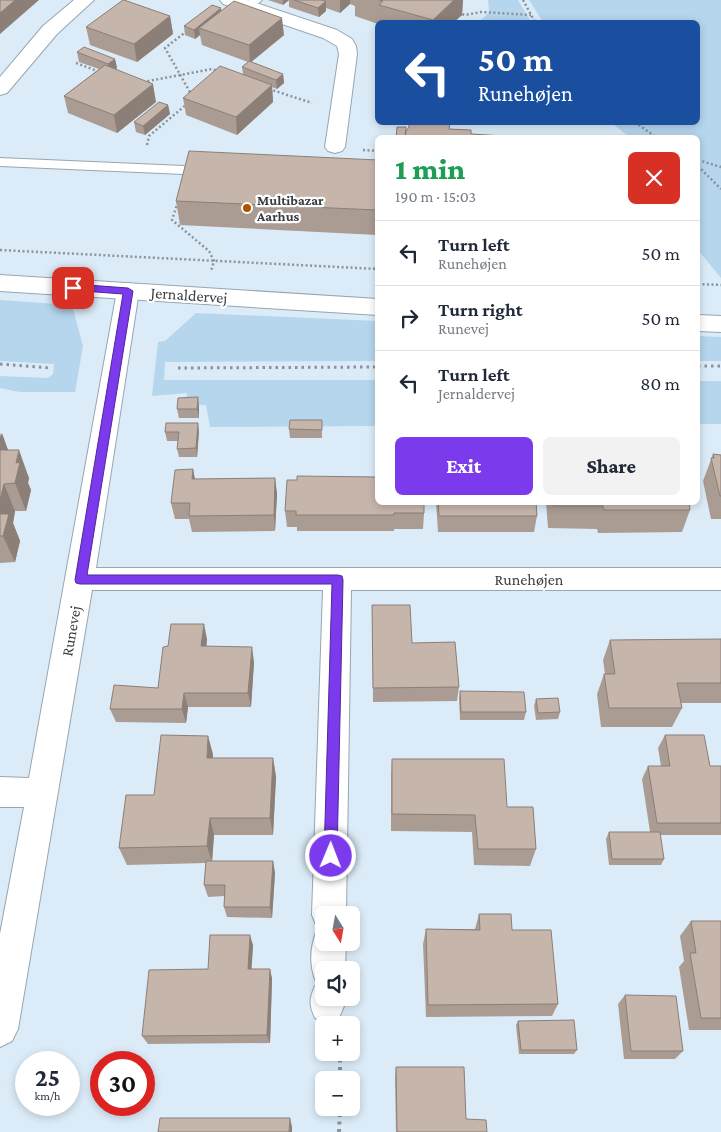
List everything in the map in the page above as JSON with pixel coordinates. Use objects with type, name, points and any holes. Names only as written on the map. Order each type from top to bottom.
[{"type":"street","points":[[0,89],[50,30],[85,0]]},
{"type":"street","points":[[228,0],[252,3],[330,34],[344,42],[348,48],[348,54],[335,147]]},
{"type":"street","name":"Jernaldervej","points":[[0,283],[375,306]]},
{"type":"street","name":"Runevej","points":[[0,1029],[80,580],[128,291]]},
{"type":"street","points":[[700,323],[721,324]]},
{"type":"street","name":"Runehøjen","points":[[80,580],[721,579]]},
{"type":"street","points":[[329,906],[338,580]]},
{"type":"street","points":[[0,792],[42,792]]},
{"type":"lane","points":[[0,162],[184,170]]},
{"type":"path","points":[[522,0],[535,20]]},
{"type":"path","points":[[456,12],[465,15],[480,12],[531,15]]},
{"type":"path","points":[[142,168],[150,136],[193,99],[165,48],[188,30]]},
{"type":"path","points":[[76,63],[104,74]]},
{"type":"path","points":[[139,83],[212,69],[222,72]]},
{"type":"path","points":[[268,89],[305,102],[340,106]]},
{"type":"path","points":[[639,125],[653,135]]},
{"type":"path","points":[[700,161],[721,167]]},
{"type":"path","points":[[700,168],[721,189]]},
{"type":"path","points":[[178,202],[172,220],[209,251],[214,261],[204,296]]},
{"type":"path","points":[[0,250],[375,269]]},
{"type":"path","points":[[700,284],[721,286]]},
{"type":"path","points":[[0,364],[50,368]]},
{"type":"path","points":[[700,366],[721,366]]},
{"type":"path","points":[[178,368],[375,367]]},
{"type":"path","points":[[339,1132],[340,1116]]},
{"type":"shaded area","points":[[488,0],[518,0],[530,20],[481,20],[489,12]]},
{"type":"shaded area","points":[[529,0],[721,0],[721,278],[700,252],[700,135],[627,135],[614,125],[700,125],[700,20],[542,20]]},
{"type":"shaded area","points":[[0,300],[72,305],[83,346],[75,392],[20,392],[0,388],[0,376],[48,378],[53,374],[54,364],[0,361]]},
{"type":"shaded area","points":[[196,313],[375,321],[375,361],[165,362],[164,380],[375,380],[375,426],[210,427],[206,405],[186,404],[187,393],[152,396],[158,342],[165,341]]},
{"type":"shaded area","points":[[700,336],[721,337],[721,361],[700,361]]},
{"type":"shaded area","points":[[700,381],[721,381],[721,424],[700,424]]},
{"type":"building","points":[[0,0],[15,0],[0,13]]},
{"type":"building","points":[[123,0],[170,16],[134,44],[86,27]]},
{"type":"building","points":[[294,0],[321,0],[326,1],[318,8]]},
{"type":"building","points":[[379,0],[454,0],[433,20],[379,5],[383,1]]},
{"type":"building","points":[[234,1],[282,18],[249,45],[199,28]]},
{"type":"building","points":[[212,5],[221,8],[194,30],[184,26]]},
{"type":"building","points":[[84,47],[115,59],[108,64],[77,52]]},
{"type":"building","points":[[249,61],[283,74],[276,80],[242,67]]},
{"type":"building","points":[[105,65],[153,84],[114,115],[64,96]]},
{"type":"building","points":[[220,66],[272,85],[236,117],[183,98]]},
{"type":"building","points":[[159,102],[168,105],[143,126],[134,122]]},
{"type":"building","points":[[409,125],[450,125],[449,129],[471,130],[471,134],[487,135],[405,135]]},
{"type":"building","points":[[397,127],[406,127],[405,135],[396,135]]},
{"type":"building","points":[[189,151],[375,160],[375,210],[176,201]]},
{"type":"building","points":[[198,397],[197,409],[177,409],[178,398]]},
{"type":"building","points":[[290,420],[322,420],[322,430],[289,429]]},
{"type":"building","points":[[166,423],[198,423],[196,448],[177,449],[179,432],[165,432]]},
{"type":"building","points":[[0,450],[19,450],[16,463],[20,462],[15,483],[4,484],[0,500]]},
{"type":"building","points":[[713,454],[721,455],[721,496],[711,458],[714,458]]},
{"type":"building","points":[[193,469],[192,479],[275,478],[274,515],[189,516],[190,503],[171,503],[175,470]]},
{"type":"building","points":[[297,476],[375,477],[375,505],[424,505],[424,513],[394,513],[394,515],[296,515],[296,511],[285,511],[287,480],[297,480]]},
{"type":"building","points":[[438,505],[536,505],[537,516],[439,516]]},
{"type":"building","points":[[689,505],[690,510],[604,510],[603,506],[553,506]]},
{"type":"building","points":[[0,514],[9,514],[3,536],[0,536]]},
{"type":"building","points":[[372,605],[410,605],[412,643],[455,642],[459,687],[373,688]]},
{"type":"building","points":[[171,624],[204,624],[201,646],[252,647],[248,693],[184,693],[182,709],[110,709],[114,685],[158,688],[163,647],[168,646]]},
{"type":"building","points":[[721,639],[721,683],[677,683],[682,708],[609,708],[604,674],[615,674],[610,640]]},
{"type":"building","points":[[460,691],[524,692],[526,712],[461,712]]},
{"type":"building","points":[[558,698],[560,712],[538,713],[536,699]]},
{"type":"building","points":[[161,735],[208,736],[207,758],[273,758],[270,818],[210,818],[207,846],[119,848],[126,795],[154,795]]},
{"type":"building","points":[[665,735],[704,735],[710,766],[721,766],[721,823],[657,823],[648,766],[670,766]]},
{"type":"building","points":[[392,759],[504,759],[507,807],[533,807],[536,849],[478,849],[475,815],[392,814]]},
{"type":"building","points":[[609,832],[660,832],[664,859],[612,859]]},
{"type":"building","points":[[206,861],[273,861],[270,907],[224,907],[225,885],[204,885]]},
{"type":"building","points":[[479,914],[511,914],[512,930],[551,930],[558,1004],[428,1005],[426,929],[480,930]]},
{"type":"building","points":[[691,921],[721,921],[721,1018],[701,1018],[690,953],[696,953]]},
{"type":"building","points":[[210,935],[250,935],[248,969],[270,969],[267,1035],[142,1036],[149,970],[208,969]]},
{"type":"building","points":[[625,995],[676,996],[683,1051],[631,1051]]},
{"type":"building","points":[[574,1020],[577,1050],[521,1050],[518,1021]]},
{"type":"building","points":[[396,1067],[464,1067],[466,1119],[486,1120],[487,1132],[397,1132]]},
{"type":"building","points":[[160,1118],[290,1118],[289,1132],[158,1132]]},
{"type":"place","name":"Multibazar Aarhus","points":[[247,208]]},
{"type":"route","points":[[73,288],[128,291],[80,580],[338,580],[331,856]]}]
